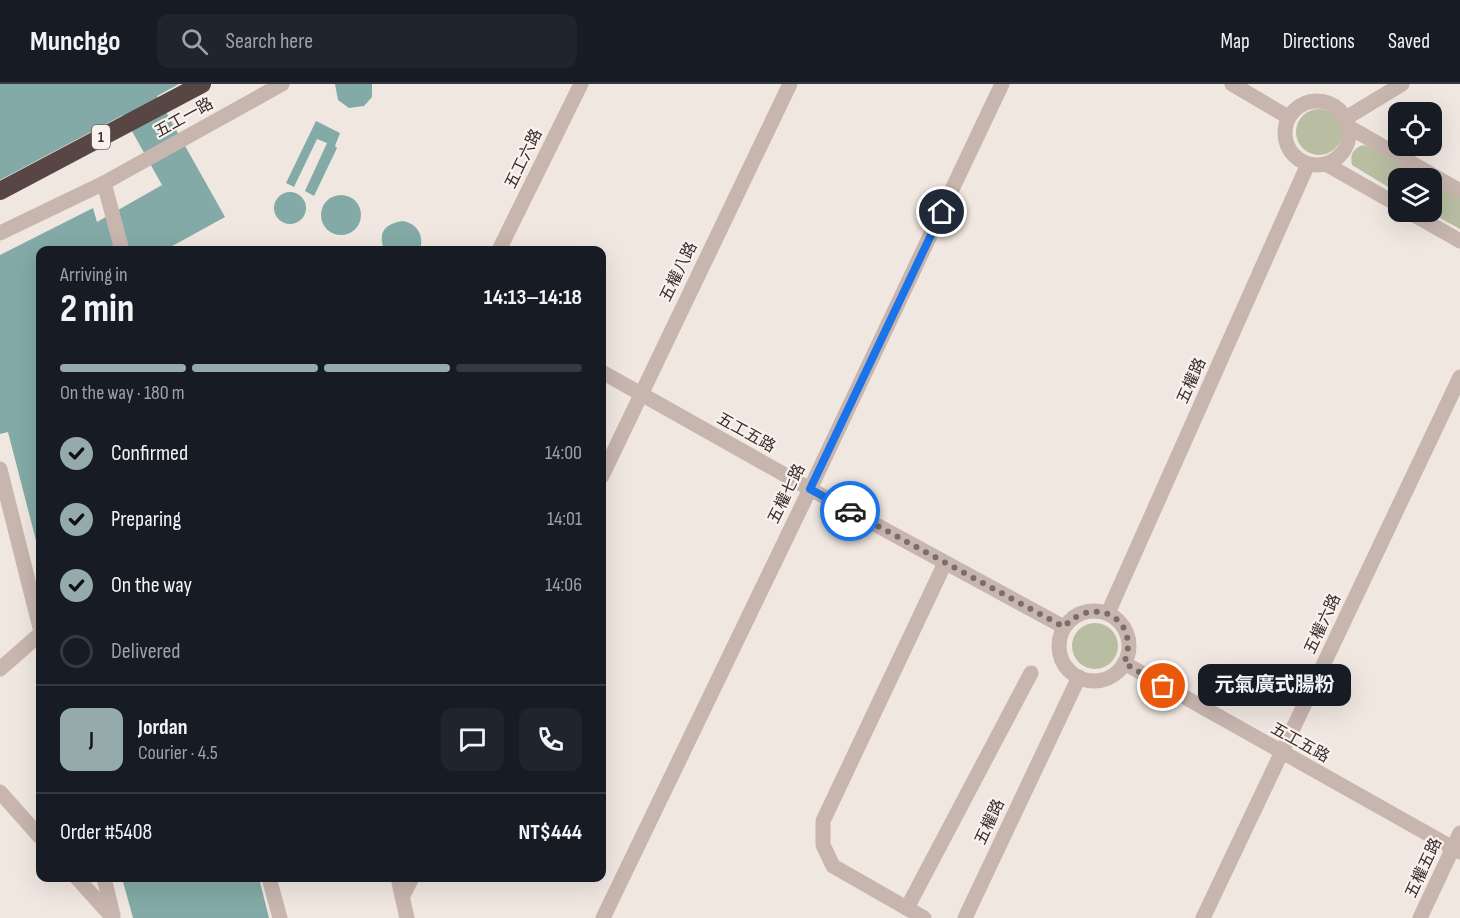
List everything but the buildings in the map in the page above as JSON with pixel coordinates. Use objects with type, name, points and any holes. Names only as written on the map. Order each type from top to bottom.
[{"type":"highway","name":"1","points":[[0,191],[202,84]]},
{"type":"street","name":"五工一路","points":[[0,233],[104,183],[282,84]]},
{"type":"street","name":"五工六路","points":[[501,246],[581,84]]},
{"type":"street","name":"五權八路","points":[[606,467],[790,84]]},
{"type":"street","name":"五權七路","points":[[603,918],[1002,84]]},
{"type":"street","points":[[1232,84],[1288,117]]},
{"type":"street","points":[[1347,123],[1402,84]]},
{"type":"street","points":[[1388,199],[1326,164],[1308,164],[1294,156],[1285,141],[1285,124],[1288,117],[1301,104],[1317,100],[1334,105],[1347,123],[1460,191]]},
{"type":"street","points":[[1326,164],[1342,153],[1346,146],[1347,123]]},
{"type":"street","name":"五權路","points":[[1108,613],[1308,164]]},
{"type":"street","points":[[104,183],[121,246]]},
{"type":"street","points":[[1427,222],[1460,241]]},
{"type":"street","name":"五工五路","points":[[606,374],[810,489],[1064,627]]},
{"type":"street","name":"五權六路","points":[[1203,918],[1460,377]]},
{"type":"street","points":[[0,469],[36,612]]},
{"type":"street","points":[[924,918],[833,866],[823,845],[823,821],[945,563]]},
{"type":"street","points":[[1088,612],[1108,613],[1123,626],[1127,635],[1129,644],[1124,663],[1109,677],[1099,680],[1079,677],[1071,672],[1060,656],[1059,646],[1064,627],[1070,620],[1088,612]]},
{"type":"street","points":[[0,669],[36,638]]},
{"type":"street","name":"五工五路","points":[[1124,663],[1456,850]]},
{"type":"street","points":[[907,908],[1030,673]]},
{"type":"street","name":"五權路","points":[[965,918],[1079,677]]},
{"type":"street","points":[[0,792],[36,832]]},
{"type":"street","name":"五權五路","points":[[1420,918],[1456,850],[1460,833]]},
{"type":"street","points":[[81,882],[114,918]]},
{"type":"street","points":[[105,882],[114,918]]},
{"type":"street","points":[[271,882],[280,918]]},
{"type":"street","points":[[399,882],[407,918]]},
{"type":"street","points":[[402,897],[410,882]]},
{"type":"green space","points":[[1319,109],[1328,110],[1335,116],[1341,123],[1341,141],[1335,148],[1328,154],[1319,155],[1310,154],[1303,148],[1297,141],[1296,132],[1297,123],[1303,116],[1310,110]]},
{"type":"green space","points":[[1367,146],[1407,168],[1388,168],[1388,187],[1352,165],[1351,158],[1356,148]]},
{"type":"green space","points":[[1442,188],[1460,198],[1460,229],[1442,219]]},
{"type":"green space","points":[[1100,623],[1112,629],[1117,637],[1117,655],[1112,663],[1104,668],[1090,669],[1082,666],[1075,659],[1072,641],[1075,633],[1082,626]]},
{"type":"water","points":[[0,84],[179,84],[157,96],[225,217],[172,246],[36,246],[36,540],[8,432],[0,434],[0,255],[93,208],[97,222],[162,185],[123,115],[0,180]]},
{"type":"water","points":[[335,84],[372,84],[372,97],[364,106],[349,108],[338,100]]},
{"type":"water","points":[[316,121],[340,133],[335,146],[337,148],[314,196],[305,191],[327,143],[317,139],[294,187],[286,183]]},
{"type":"water","points":[[290,192],[301,197],[306,208],[301,219],[290,224],[279,219],[274,208],[279,197]]},
{"type":"water","points":[[341,195],[355,201],[361,215],[355,229],[341,235],[327,229],[321,215],[327,201]]},
{"type":"water","points":[[403,221],[413,225],[419,231],[420,246],[383,246],[382,234],[391,224]]},
{"type":"water","points":[[123,882],[260,882],[269,918],[133,918]]},
{"type":"way so far","points":[[850,511],[1064,627],[1070,620],[1088,612],[1108,613],[1123,626],[1127,635],[1128,654],[1124,663],[1163,686]]},
{"type":"place","name":"元氣廣式腸粉","points":[[1163,686]]},
{"type":"route","points":[[850,511],[810,489],[942,212]]}]
